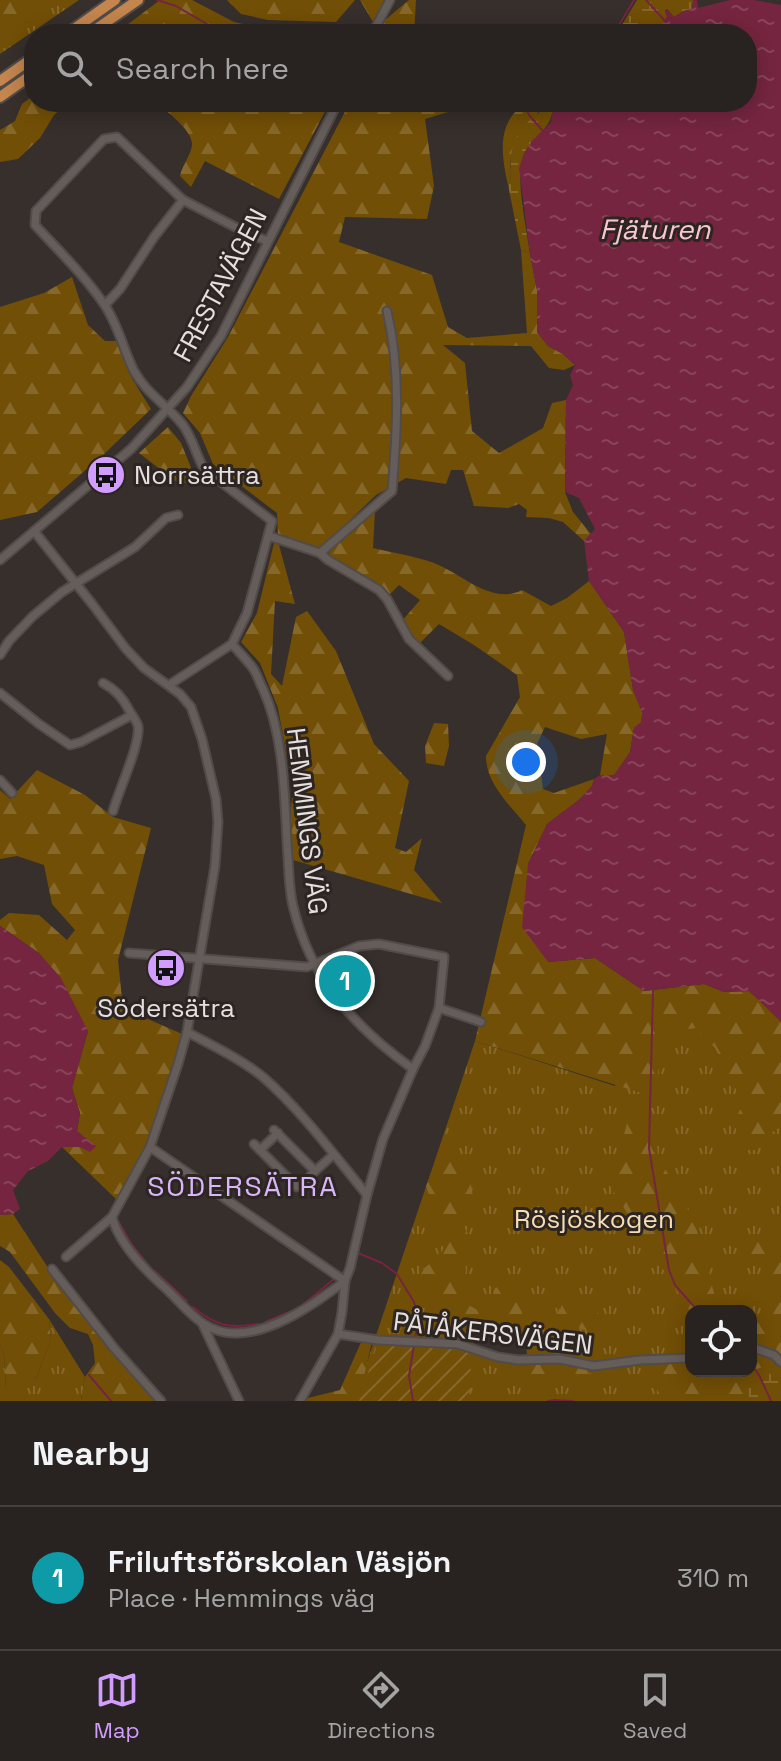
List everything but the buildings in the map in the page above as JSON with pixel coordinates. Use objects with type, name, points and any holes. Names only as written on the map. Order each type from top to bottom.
[{"type":"highway","points":[[103,24],[138,0]]},
{"type":"highway","points":[[81,24],[113,2]]},
{"type":"highway","points":[[0,81],[24,64]]},
{"type":"highway","points":[[0,97],[24,80]]},
{"type":"street","points":[[377,24],[390,0]]},
{"type":"street","name":"FRESTAVÄGEN","points":[[0,560],[131,449],[187,387],[221,336],[333,112]]},
{"type":"street","points":[[169,685],[232,644],[247,613],[272,521],[204,469],[183,425],[146,388],[134,371],[105,305],[75,267],[35,225],[36,211],[104,139],[117,137],[183,200],[267,241]]},
{"type":"street","points":[[105,305],[120,289],[183,200]]},
{"type":"street","points":[[320,553],[392,491],[397,430],[395,361],[387,311]]},
{"type":"street","points":[[0,655],[33,616],[62,592],[135,547],[166,518],[178,515]]},
{"type":"street","points":[[34,531],[126,649],[191,707],[202,739],[217,807],[215,863],[187,1032],[178,1064],[150,1147],[112,1217],[66,1257]]},
{"type":"street","points":[[269,536],[320,553],[379,590],[409,639],[448,676]]},
{"type":"street","name":"HEMMINGS VÄG","points":[[232,644],[253,668],[271,707],[279,751],[293,905],[314,964],[352,1019],[388,1052],[413,1069]]},
{"type":"street","points":[[103,683],[124,700],[138,726],[137,741],[113,811]]},
{"type":"street","points":[[0,693],[70,745],[132,715]]},
{"type":"street","points":[[0,780],[12,793]]},
{"type":"street","points":[[129,953],[307,967],[359,946],[379,944],[444,957],[439,1008],[383,1139],[367,1195],[345,1281],[338,1334],[300,1401]]},
{"type":"street","points":[[439,1008],[481,1022]]},
{"type":"street","points":[[187,1032],[262,1077],[300,1115],[367,1195]]},
{"type":"street","points":[[315,1171],[276,1131],[257,1147],[297,1187],[302,1185],[333,1155]]},
{"type":"street","points":[[150,1147],[345,1281]]},
{"type":"street","points":[[112,1217],[118,1231],[149,1273],[202,1323],[220,1331],[254,1331],[279,1322],[308,1308],[345,1281]]},
{"type":"street","points":[[52,1269],[114,1348],[161,1401]]},
{"type":"street","points":[[202,1323],[239,1401]]},
{"type":"street","name":"PÅTÅKERSVÄGEN","points":[[338,1334],[378,1340],[458,1344],[498,1357],[560,1359],[594,1366],[685,1358]]},
{"type":"street","points":[[774,1355],[781,1347]]},
{"type":"street","points":[[757,1348],[774,1355],[781,1362]]},
{"type":"green space","points":[[0,0],[79,0],[44,24],[24,24],[24,38],[0,54]]},
{"type":"green space","points":[[0,0],[15,0],[20,5],[27,0],[37,0],[0,27]]},
{"type":"green space","points":[[160,0],[192,0],[243,24],[128,24]]},
{"type":"green space","points":[[227,0],[355,0],[336,22],[268,20],[241,14]]},
{"type":"green space","points":[[360,0],[385,0],[373,22]]},
{"type":"green space","points":[[409,0],[416,0],[415,24],[383,24]]},
{"type":"green space","points":[[637,0],[693,0],[692,9],[674,17],[667,9],[662,24],[623,24]]},
{"type":"green space","points":[[24,102],[24,112],[57,112],[40,138],[18,159],[0,162],[0,130],[15,121]]},
{"type":"green space","points":[[168,112],[325,112],[279,199],[205,161],[191,187],[180,176],[192,146],[189,134]]},
{"type":"green space","points":[[345,112],[448,112],[425,119],[434,186],[427,219],[345,217],[339,242],[432,275],[448,327],[467,338],[527,333],[521,250],[530,254],[537,290],[537,332],[548,346],[575,365],[564,370],[549,368],[531,346],[443,345],[465,363],[472,431],[499,453],[543,428],[552,403],[566,400],[565,492],[573,512],[591,534],[584,541],[563,522],[526,517],[527,510],[519,504],[508,508],[474,506],[463,470],[451,470],[446,484],[406,478],[376,495],[321,548],[278,535],[277,513],[213,464],[200,433],[183,413],[228,337]]},
{"type":"green space","points":[[515,112],[538,112],[512,154],[508,185],[503,139]]},
{"type":"green space","points":[[554,112],[521,163],[521,188],[530,254],[521,250],[508,185],[516,138],[539,113]]},
{"type":"green space","points":[[72,277],[88,325],[105,341],[116,341],[131,377],[151,409],[37,512],[0,520],[0,307],[44,293]]},
{"type":"green space","points":[[168,427],[181,443],[194,475],[182,486],[139,453]]},
{"type":"green space","points":[[375,510],[373,548],[434,563],[488,591],[511,594],[522,590],[551,606],[589,581],[624,632],[633,690],[642,712],[642,722],[634,728],[630,752],[614,776],[600,775],[607,734],[581,739],[545,727],[537,744],[543,789],[554,793],[594,779],[580,799],[547,824],[528,864],[548,962],[595,958],[644,991],[704,984],[724,992],[749,991],[781,1022],[781,1137],[779,1128],[769,1134],[756,1150],[743,1150],[734,1123],[743,1103],[715,1048],[696,1028],[665,1032],[654,1097],[475,1041],[526,825],[494,785],[486,756],[520,697],[517,675],[439,624],[418,645],[402,621],[420,600],[399,585],[388,596],[328,555],[334,545]]},
{"type":"green space","points":[[274,543],[279,545],[295,604],[275,601],[271,674],[282,686],[296,617],[307,611],[336,651],[374,744],[409,781],[395,848],[406,852],[422,838],[414,870],[442,903],[293,860],[291,808],[298,778],[289,768],[278,708],[260,663],[241,642],[257,613]]},
{"type":"green space","points":[[434,723],[448,724],[449,746],[444,766],[426,763],[425,746]]},
{"type":"green space","points":[[37,770],[85,795],[113,817],[151,828],[118,960],[123,1008],[182,1034],[166,1093],[146,1145],[118,1201],[62,1147],[80,1147],[77,1131],[80,1113],[72,1088],[88,1031],[39,953],[0,926],[0,920],[9,913],[39,915],[67,940],[75,930],[52,904],[44,865],[17,856],[0,859],[0,790],[10,799]]},
{"type":"green space","name":"Rösjöskogen","points":[[781,995],[781,1401],[354,1401],[475,1041],[615,1086],[642,997]],"holes":[[[478,1320],[525,1332],[527,1354],[519,1355],[503,1354],[463,1342],[459,1336]]]},
{"type":"green space","points":[[655,1114],[658,1156],[694,1220],[717,1305],[686,1305],[610,1186],[628,1120]]},
{"type":"green space","points":[[439,1154],[456,1157],[471,1184],[473,1203],[464,1214],[462,1223],[468,1234],[465,1256],[468,1305],[480,1311],[493,1296],[501,1277],[510,1275],[516,1278],[526,1342],[516,1338],[506,1326],[497,1324],[473,1343],[461,1338],[450,1331],[441,1319],[434,1288],[419,1277],[420,1271],[441,1252],[445,1241],[446,1225],[435,1212],[426,1186]]},
{"type":"green space","points":[[13,1214],[58,1283],[156,1401],[81,1401],[85,1377],[95,1363],[93,1345],[88,1334],[70,1328],[55,1313],[10,1252],[0,1246],[0,1215]]},
{"type":"green space","points":[[769,1233],[781,1244],[781,1375],[769,1365],[757,1369],[757,1318],[763,1314],[768,1275],[748,1255],[755,1244]]},
{"type":"green space","points":[[0,1260],[9,1267],[49,1319],[51,1339],[36,1379],[18,1388],[6,1389],[4,1354],[0,1344]]},
{"type":"green space","points":[[576,1303],[594,1309],[605,1325],[591,1332],[558,1317],[559,1309]]},
{"type":"green space","points":[[49,1319],[85,1377],[81,1401],[0,1401],[0,1344],[4,1354],[6,1389],[36,1379],[51,1339]]},
{"type":"green space","points":[[362,1340],[372,1342],[358,1401],[306,1401],[340,1390]]},
{"type":"green space","points":[[685,1340],[685,1377],[748,1377],[749,1401],[663,1401],[644,1364],[674,1363],[671,1353]]},
{"type":"green space","points":[[378,1342],[470,1349],[471,1390],[462,1401],[359,1401]]},
{"type":"green space","points":[[527,1362],[564,1362],[595,1370],[536,1383],[526,1374]]},
{"type":"green space","points":[[769,1365],[781,1375],[781,1401],[749,1401],[748,1377],[757,1377],[757,1369]]},
{"type":"water","name":"Fjäturen","points":[[693,0],[697,0],[698,8],[730,0],[781,5],[781,1022],[749,991],[724,992],[704,984],[644,991],[595,958],[548,962],[522,927],[528,864],[547,824],[580,799],[594,779],[600,775],[614,775],[630,752],[634,728],[641,722],[642,712],[633,690],[624,632],[589,581],[584,541],[595,529],[579,498],[565,492],[566,400],[573,385],[570,375],[575,365],[548,346],[537,332],[537,290],[519,168],[532,141],[551,122],[554,112],[757,112],[757,24],[662,24],[667,17],[666,9],[674,17],[692,9]]},
{"type":"water","points":[[0,926],[39,953],[61,978],[88,1031],[72,1088],[80,1113],[77,1131],[96,1146],[90,1152],[80,1147],[62,1147],[48,1161],[28,1171],[13,1190],[20,1209],[13,1214],[0,1215]]},
{"type":"waterway","points":[[157,0],[176,6],[207,24]]},
{"type":"waterway","points":[[620,24],[634,0]]},
{"type":"waterway","points":[[646,0],[665,21]]},
{"type":"waterway","points":[[528,112],[542,130]]},
{"type":"waterway","points":[[653,991],[649,1148],[669,1270],[675,1285],[693,1305]]},
{"type":"waterway","points":[[117,1219],[149,1266]]},
{"type":"waterway","points":[[358,1253],[382,1263],[397,1274],[414,1302],[418,1319],[415,1339]]},
{"type":"waterway","points":[[155,1271],[187,1301]]},
{"type":"waterway","points":[[265,1322],[299,1308],[334,1279]]},
{"type":"waterway","points":[[193,1307],[223,1324],[258,1324]]},
{"type":"waterway","points":[[413,1401],[409,1376],[414,1345]]},
{"type":"waterway","points":[[757,1372],[771,1401]]},
{"type":"waterway","points":[[89,1375],[111,1401]]},
{"type":"waterway","points":[[548,1401],[573,1401]]},
{"type":"place","name":"Norrsättra","points":[[106,475]]},
{"type":"place","name":"Södersätra","points":[[166,968]]},
{"type":"place","name":"Friluftsförskolan Väsjön","points":[[345,981]]},
{"type":"district","name":"SÖDERSÄTRA","points":[[243,1186]]}]
